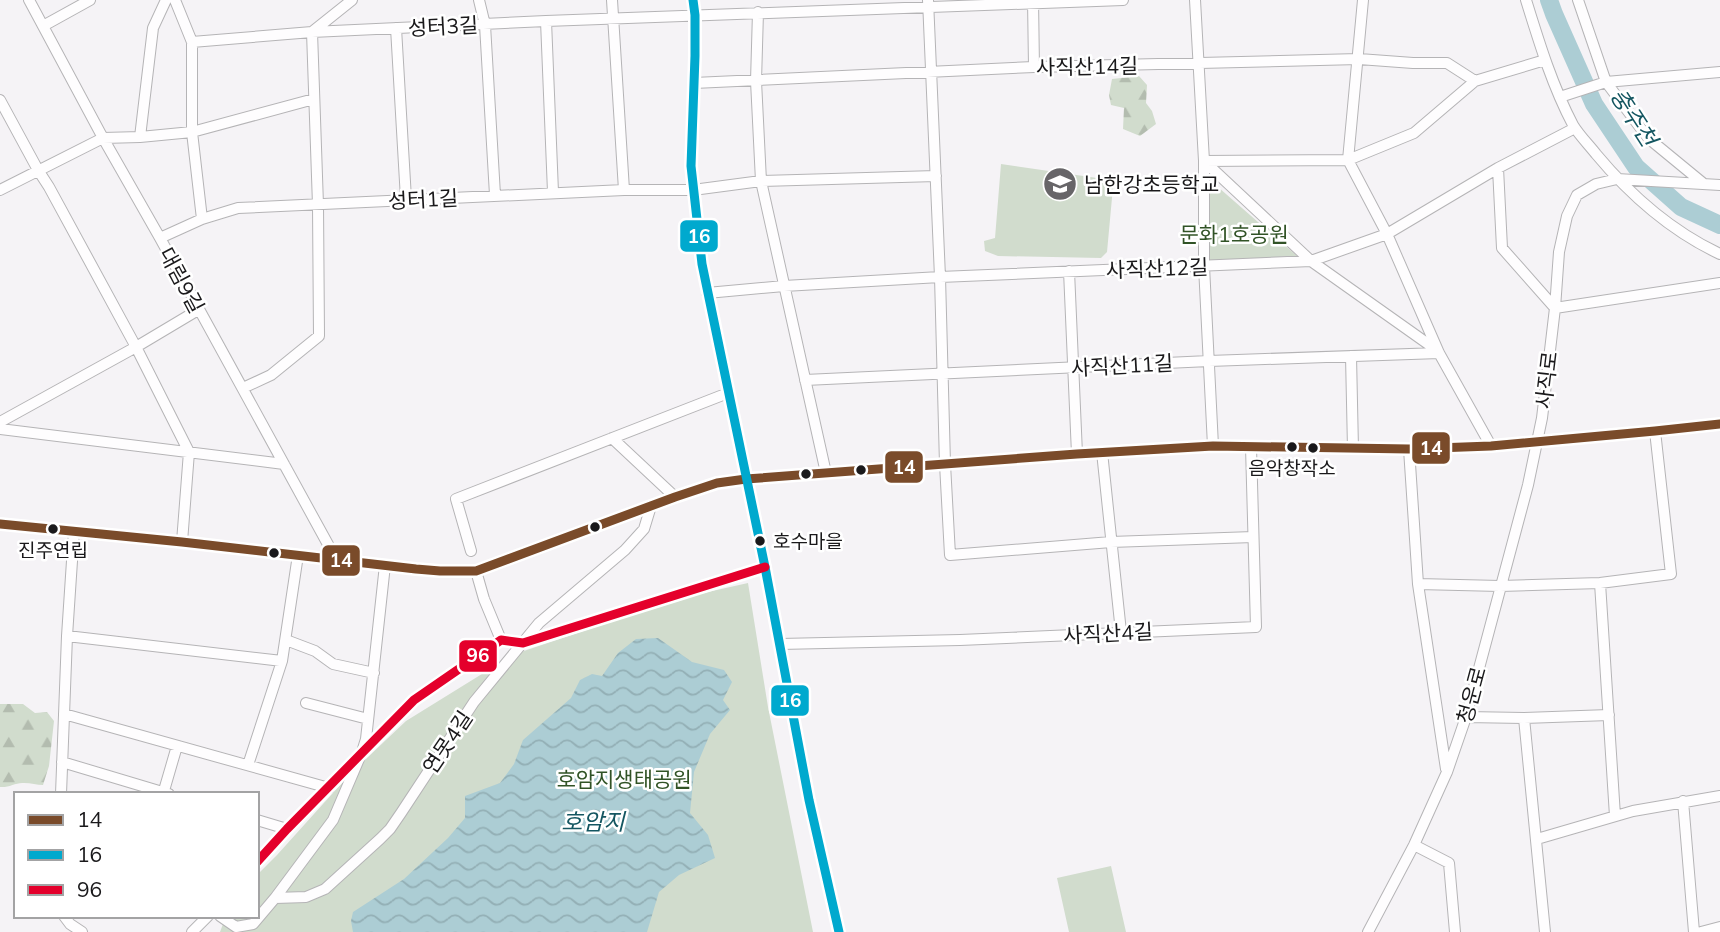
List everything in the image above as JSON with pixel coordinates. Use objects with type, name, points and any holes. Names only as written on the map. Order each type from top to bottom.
[{"type":"street","name":"대림9길","points":[[29,0],[336,559]]},
{"type":"street","points":[[43,26],[90,0]]},
{"type":"street","points":[[140,137],[153,27],[166,0]]},
{"type":"street","points":[[175,0],[192,42],[191,132],[202,219]]},
{"type":"street","points":[[243,388],[271,375],[319,336],[312,32],[352,0]]},
{"type":"street","points":[[479,0],[485,25],[495,195]]},
{"type":"street","points":[[612,0],[624,190]]},
{"type":"street","points":[[693,0],[695,15],[691,166],[707,293],[765,567],[809,800],[839,932]]},
{"type":"street","name":"성터3길","points":[[192,42],[312,32],[758,12],[819,5],[1123,0]]},
{"type":"street","points":[[1195,0],[1204,161],[1204,266],[1213,446]]},
{"type":"street","points":[[1363,0],[1348,160],[1387,234],[1439,353],[1492,446]]},
{"type":"street","points":[[1526,0],[1545,60],[1575,128],[1617,179],[1655,214],[1720,254]]},
{"type":"street","points":[[1578,0],[1606,82],[1648,138],[1704,184]]},
{"type":"street","points":[[1033,2],[1034,67]]},
{"type":"street","points":[[928,3],[950,555],[1111,542],[1253,537]]},
{"type":"street","points":[[758,12],[756,81],[761,181],[826,473]]},
{"type":"street","points":[[546,21],[553,192]]},
{"type":"street","points":[[396,29],[406,200]]},
{"type":"street","name":"사직산14길","points":[[694,83],[1034,67],[1359,60],[1447,63],[1475,80]]},
{"type":"street","points":[[1204,161],[1348,160],[1414,133],[1475,80],[1545,60]]},
{"type":"street","points":[[1560,97],[1606,82],[1720,72]]},
{"type":"street","points":[[0,190],[103,138],[191,132],[314,99]]},
{"type":"street","points":[[0,100],[136,347],[189,452],[182,542]]},
{"type":"street","name":"사직산12길","points":[[707,293],[940,277],[1311,261],[1387,234],[1498,168],[1575,128]]},
{"type":"street","points":[[1204,161],[1311,261],[1439,353]]},
{"type":"street","points":[[1498,168],[1502,248],[1555,308],[1720,283]]},
{"type":"street","name":"성터1길","points":[[160,238],[202,219],[239,208],[553,192],[693,190],[761,181],[936,176]]},
{"type":"street","points":[[1617,179],[1720,185]]},
{"type":"street","name":"사직로","points":[[1536,443],[1542,418],[1559,252],[1567,216],[1577,195],[1596,184],[1617,179]]},
{"type":"street","points":[[1069,271],[1077,454]]},
{"type":"street","points":[[0,422],[198,310]]},
{"type":"street","name":"사직산11길","points":[[805,380],[1439,353]]},
{"type":"street","points":[[1351,356],[1353,449]]},
{"type":"street","points":[[471,551],[456,499],[728,393]]},
{"type":"street","points":[[0,524],[440,571],[476,571],[717,483],[746,479],[1213,446],[1409,449],[1492,446],[1720,424]]},
{"type":"street","points":[[0,429],[284,464]]},
{"type":"street","points":[[1418,584],[1500,586],[1600,583],[1671,574],[1655,432]]},
{"type":"street","points":[[612,438],[676,497]]},
{"type":"street","name":"청운로","points":[[1368,932],[1414,845],[1447,772],[1466,717],[1528,485],[1536,443]]},
{"type":"street","name":"사직산4길","points":[[780,643],[1256,627],[1251,447]]},
{"type":"street","points":[[1409,449],[1418,584],[1447,772]]},
{"type":"street","points":[[1102,452],[1121,632]]},
{"type":"street","name":"연못4길","points":[[275,898],[306,897],[325,889],[390,829],[474,702],[539,623],[625,550],[644,528],[651,506]]},
{"type":"street","points":[[61,792],[74,531]]},
{"type":"street","points":[[248,765],[282,661],[298,555]]},
{"type":"street","points":[[259,917],[333,820],[362,752],[366,739],[385,565]]},
{"type":"street","points":[[259,860],[414,700],[501,640],[523,643],[765,567]]},
{"type":"street","points":[[476,571],[501,640]]},
{"type":"street","points":[[1600,583],[1615,816]]},
{"type":"street","points":[[67,636],[282,661]]},
{"type":"street","points":[[286,640],[315,651],[333,664],[374,673]]},
{"type":"street","points":[[306,703],[368,719]]},
{"type":"street","points":[[64,714],[329,788]]},
{"type":"street","points":[[1466,717],[1609,715]]},
{"type":"street","points":[[1524,718],[1545,932]]},
{"type":"street","points":[[165,792],[177,746]]},
{"type":"street","points":[[62,761],[162,792]]},
{"type":"street","points":[[1537,839],[1615,816],[1720,796]]},
{"type":"street","points":[[1683,801],[1694,932]]},
{"type":"street","points":[[259,821],[287,829]]},
{"type":"street","points":[[1414,845],[1449,863],[1455,932]]},
{"type":"street","points":[[192,932],[206,918]]},
{"type":"street","points":[[223,918],[236,927],[253,924]]},
{"type":"street","points":[[243,932],[258,918]]},
{"type":"street","points":[[67,924],[82,932]]},
{"type":"street","points":[[1701,932],[1720,927]]},
{"type":"green space","points":[[1139,76],[1147,85],[1146,103],[1156,124],[1140,136],[1123,129],[1124,108],[1111,105],[1109,95],[1112,79]]},
{"type":"green space","points":[[1001,164],[1111,180],[1113,187],[1107,252],[1101,258],[998,256],[985,251],[984,241],[995,238]]},
{"type":"green space","name":"문화1호공원","points":[[1210,180],[1297,256],[1209,261]]},
{"type":"green space","name":"호암지생태공원","points":[[748,583],[768,707],[813,932],[220,932],[225,918],[259,918],[259,873],[350,774],[406,721],[518,653],[699,594]]},
{"type":"green space","points":[[0,704],[23,704],[35,713],[47,712],[54,721],[49,766],[43,785],[21,783],[0,787]]},
{"type":"green space","points":[[1111,866],[1126,932],[1069,932],[1057,878]]},
{"type":"water","name":"호암지","points":[[658,638],[692,662],[724,670],[732,682],[723,700],[730,710],[710,734],[694,772],[690,813],[708,835],[715,858],[679,875],[659,892],[647,932],[353,932],[353,912],[404,879],[448,838],[465,818],[465,796],[500,783],[514,764],[523,740],[571,698],[580,680],[592,674],[602,676],[618,653],[636,639]]},
{"type":"waterway","name":"충주천","points":[[1549,0],[1594,104],[1636,167],[1681,207],[1720,225]]},
{"type":"transit line","name":"16","points":[[693,0],[695,56],[691,166],[702,264],[765,567],[809,800],[839,932]]},
{"type":"transit line","name":"14","points":[[0,524],[416,569],[476,571],[675,497],[717,483],[746,479],[1213,446],[1409,449],[1491,446],[1720,424]]},
{"type":"transit line","name":"96","points":[[259,860],[414,700],[501,640],[523,643],[765,567]]},
{"type":"place","name":"남한강초등학교","points":[[1060,184]]},
{"type":"place","name":"음악창작소","points":[[1292,447]]},
{"type":"place","name":"진주연립","points":[[53,529]]},
{"type":"place","name":"호수마을","points":[[760,541]]}]
